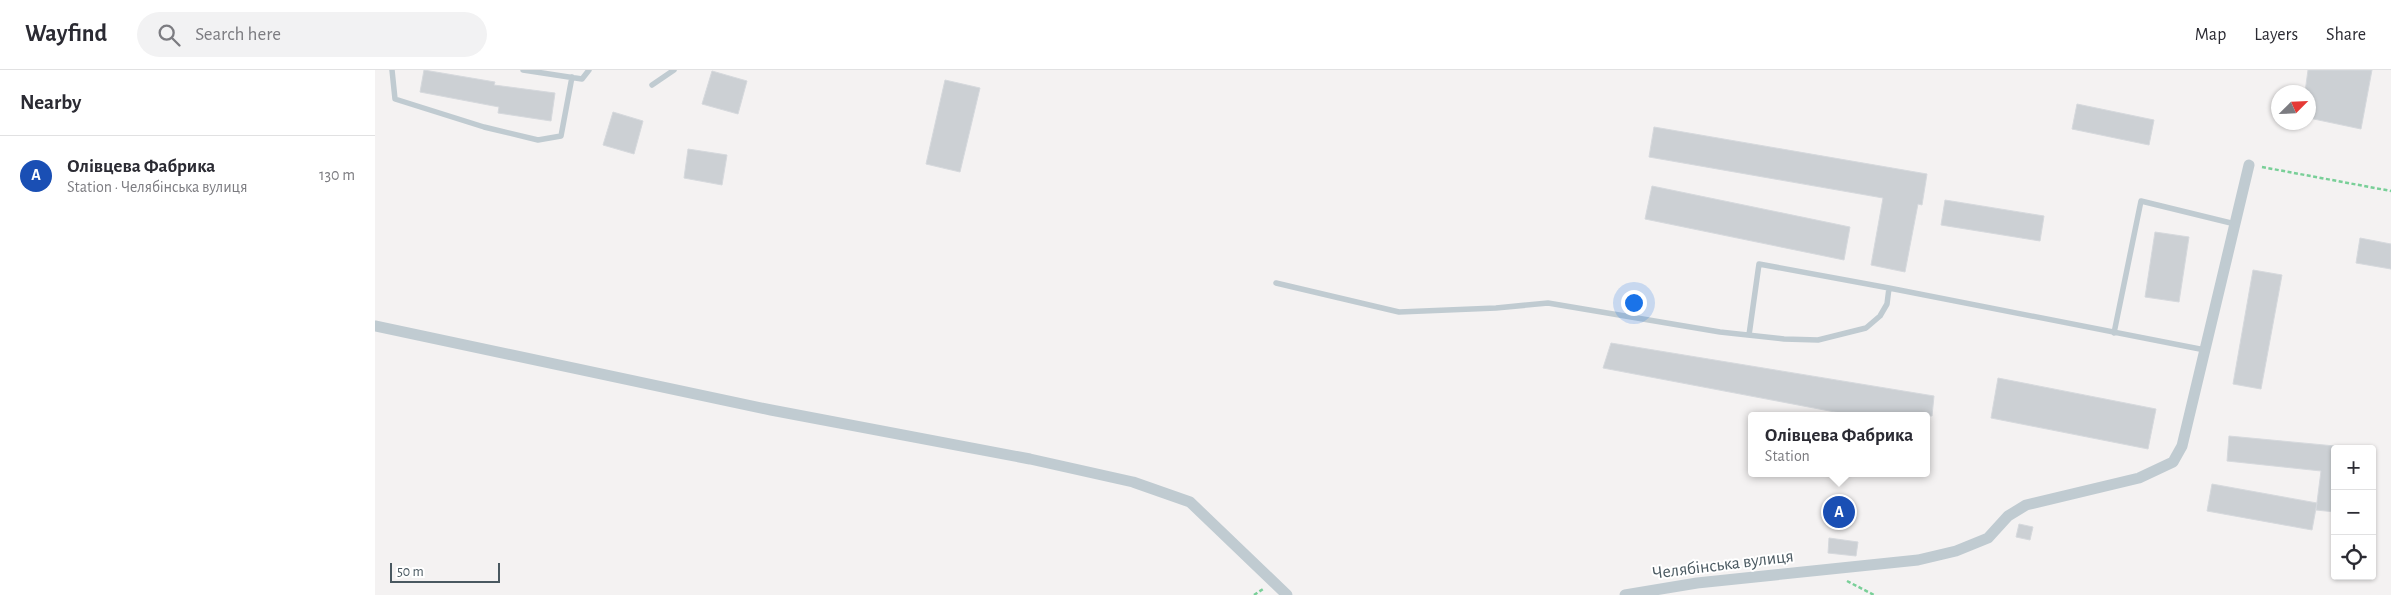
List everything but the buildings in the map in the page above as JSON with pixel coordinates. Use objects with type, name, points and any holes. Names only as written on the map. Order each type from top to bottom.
[{"type":"street","name":"Челябінська вулиця","points":[[1625,595],[1697,583],[1918,560],[1971,546],[1988,538],[2008,516],[2026,505],[2139,478],[2173,462],[2182,446],[2249,165]]},
{"type":"street","points":[[375,326],[771,410],[1030,459],[1133,482],[1190,502],[1287,595]]},
{"type":"lane","points":[[392,70],[395,99],[537,140],[561,136],[572,77]]},
{"type":"lane","points":[[523,70],[583,79],[589,70]]},
{"type":"lane","points":[[652,85],[674,70]]},
{"type":"lane","points":[[2113,332],[2141,201],[2235,224]]},
{"type":"lane","points":[[1749,335],[1759,264],[2205,350]]},
{"type":"lane","points":[[1276,283],[1399,312],[1496,308],[1548,303],[1749,335],[1818,340],[1866,328],[1880,316],[1887,304],[1889,288]]},
{"type":"path","points":[[2249,165],[2391,191]]},
{"type":"path","points":[[1825,570],[1874,595]]},
{"type":"place","name":"Олівцева Фабрика","points":[[1839,512]]}]
